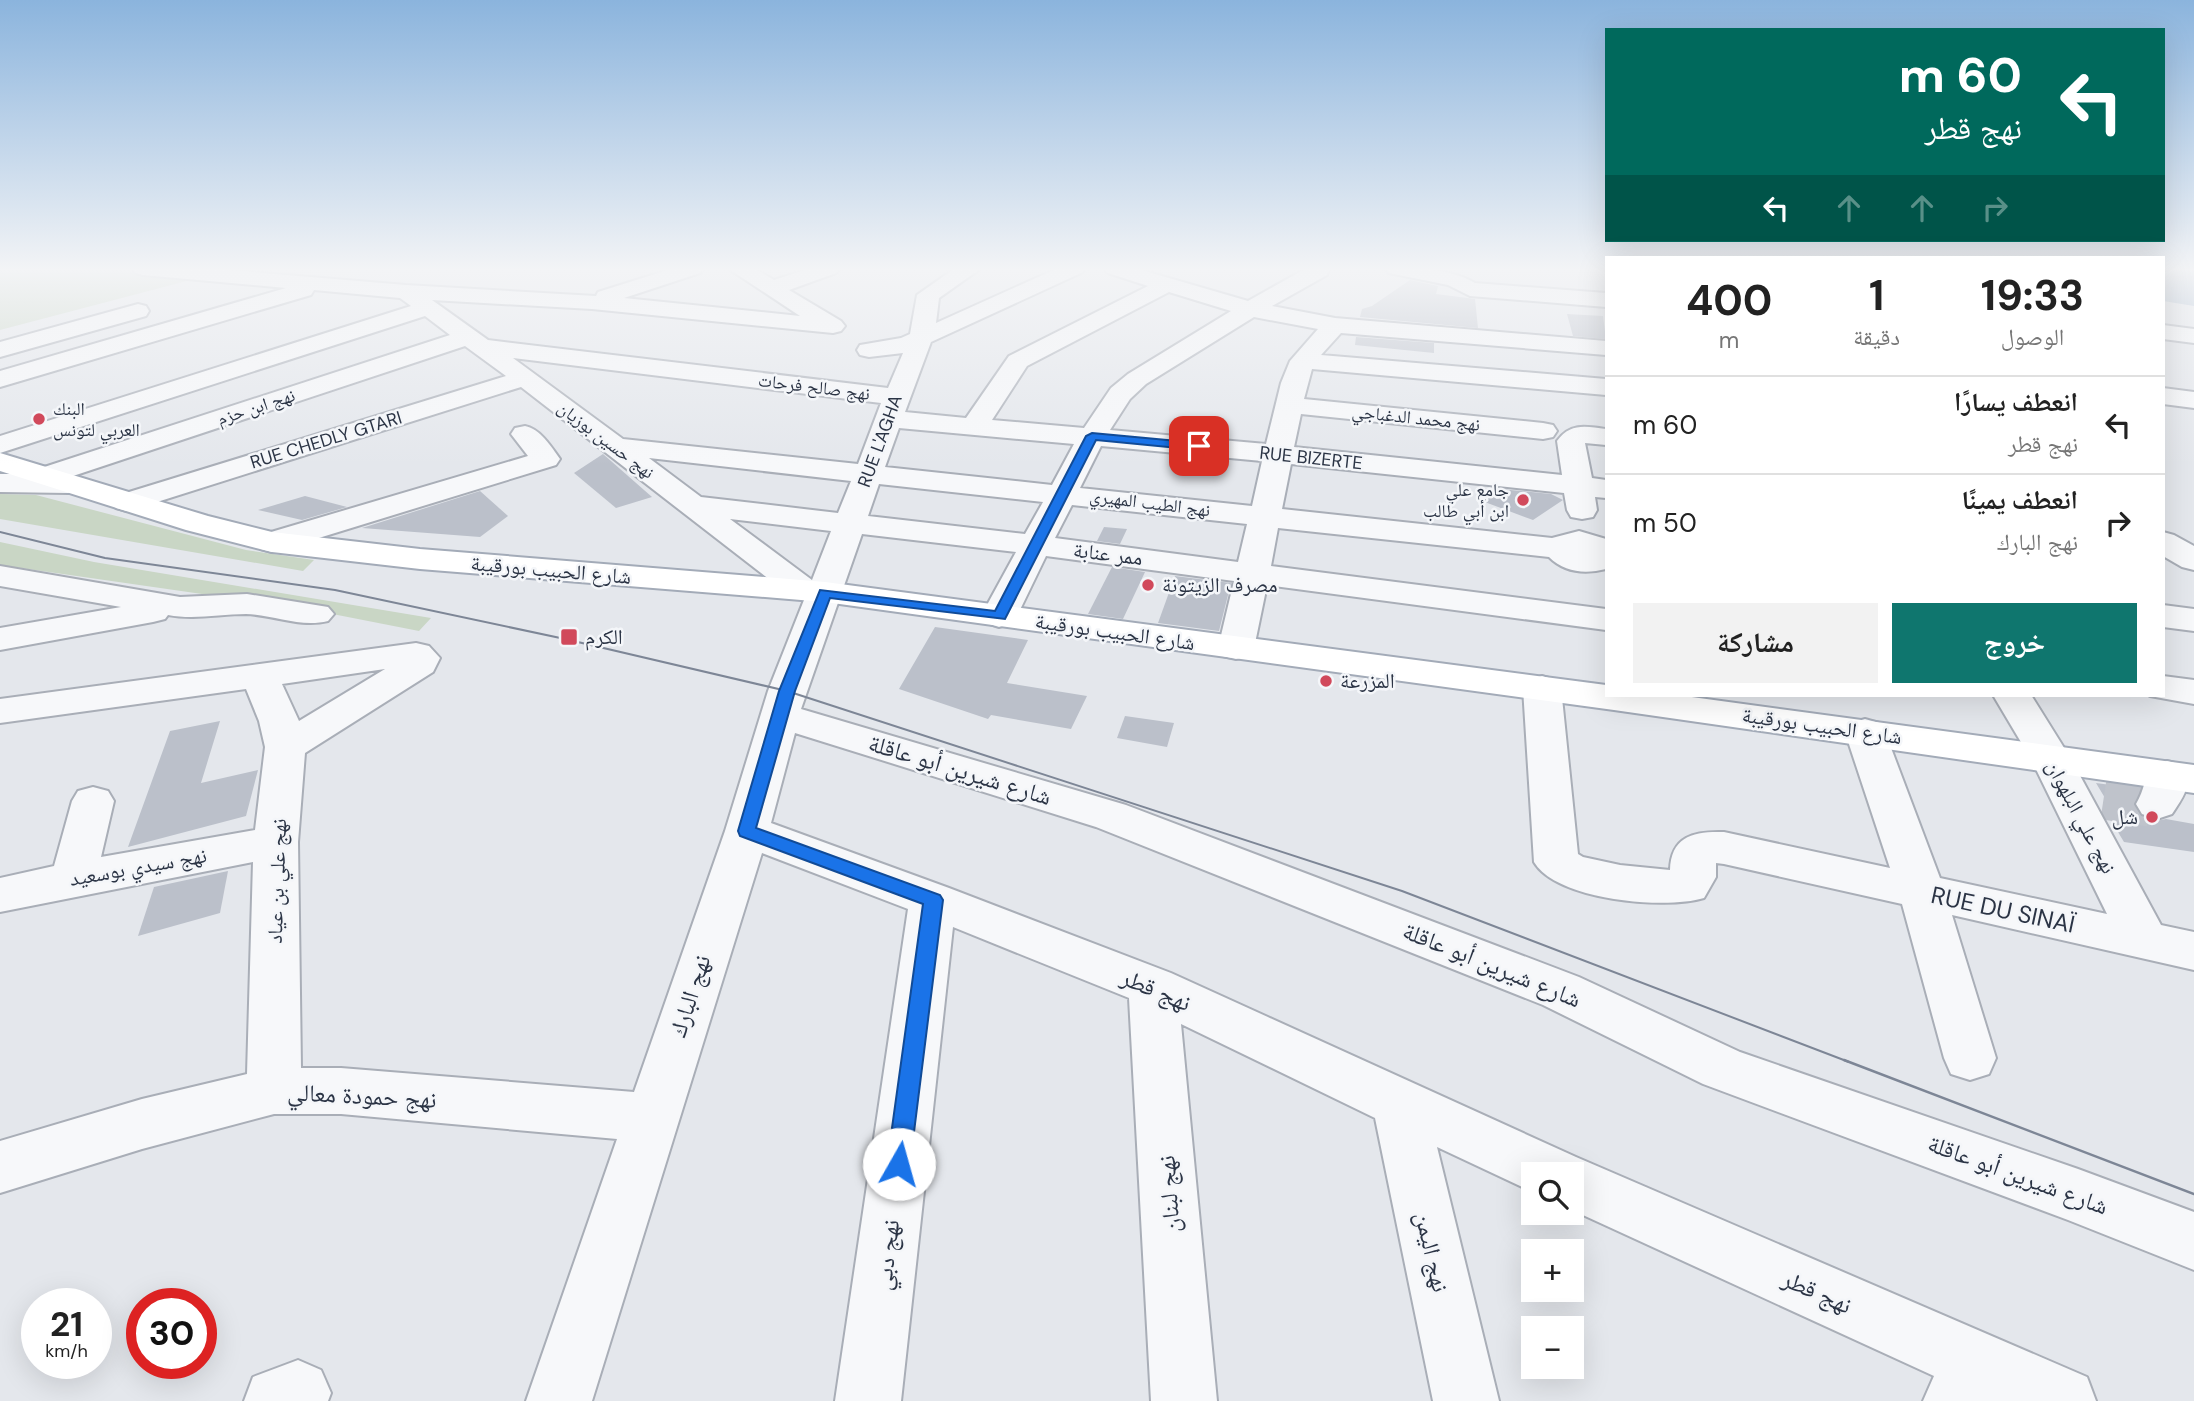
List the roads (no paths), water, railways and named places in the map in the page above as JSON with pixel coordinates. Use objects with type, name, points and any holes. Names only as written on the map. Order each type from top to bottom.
[{"type":"main road","name":"شارع الحبيب بورقيبة","points":[[0,462],[127,502],[272,542],[420,559],[814,592],[1605,695]]},
{"type":"main road","name":"شارع الحبيب بورقيبة","points":[[1621,697],[2051,759],[2173,786]]},
{"type":"street","points":[[0,350],[56,334]]},
{"type":"street","points":[[0,379],[139,334]]},
{"type":"street","points":[[172,365],[268,334]]},
{"type":"street","points":[[0,445],[345,334]]},
{"type":"street","name":"نهج حسين بوزيان","points":[[465,334],[691,505],[814,592]]},
{"type":"street","points":[[846,334],[869,350],[898,396]]},
{"type":"street","points":[[869,350],[900,347],[926,334]]},
{"type":"street","points":[[975,425],[1018,361],[1070,334]]},
{"type":"street","points":[[999,616],[1092,436],[1127,387],[1206,334]]},
{"type":"street","points":[[1236,648],[1267,517],[1289,405],[1302,361],[1326,334]]},
{"type":"street","points":[[1441,334],[1441,421]]},
{"type":"street","points":[[1523,334],[1552,343],[1605,348]]},
{"type":"street","points":[[1550,334],[1565,420],[1592,487],[1591,552],[1605,627]]},
{"type":"street","name":"RUE L'AGHA","points":[[814,592],[849,525],[922,336]]},
{"type":"street","name":"نهج صالح فرحات","points":[[475,342],[898,396]]},
{"type":"street","name":"نهج ابن حزم","points":[[0,483],[55,480],[475,342]]},
{"type":"street","points":[[1302,361],[1442,373],[1565,420]]},
{"type":"street","name":"RUE CHEDLY GTARI","points":[[127,502],[525,378]]},
{"type":"street","points":[[1565,420],[1605,388]]},
{"type":"street","name":"RUE BIZERTE","points":[[898,396],[975,425],[1592,487]]},
{"type":"street","points":[[2165,396],[2194,400]]},
{"type":"street","name":"نهج محمد الدغباجي","points":[[1289,405],[1441,421],[1565,420],[1605,436]]},
{"type":"street","points":[[272,542],[544,461],[546,458],[525,434]]},
{"type":"street","name":"نهج الطيب المهيري","points":[[613,446],[1591,552]]},
{"type":"street","name":"ممر عنابة","points":[[691,505],[1253,573],[1605,627]]},
{"type":"street","points":[[1,578],[180,607]]},
{"type":"street","name":"نهج البارك","points":[[559,1401],[650,1118],[747,831],[814,592]]},
{"type":"street","points":[[0,639],[180,607],[247,604],[316,614]]},
{"type":"street","points":[[2165,616],[2194,620]]},
{"type":"street","points":[[0,711],[416,654],[422,658],[420,664],[285,747]]},
{"type":"street","name":"نهج علي بن عياد","points":[[259,676],[279,721],[285,747],[276,842],[274,1091]]},
{"type":"street","name":"RUE DU SINAÏ","points":[[1542,688],[1556,862],[1578,874],[1672,889],[1688,886],[1693,877],[1693,855],[1705,847],[1724,848],[2194,951]]},
{"type":"street","points":[[2165,688],[2194,692]]},
{"type":"street","name":"نهج علي البلهوان","points":[[2013,697],[2051,759],[2145,941]]},
{"type":"street","name":"شارع شيرين أبو عاقلة","points":[[780,715],[1111,816],[1561,991],[1722,1068],[2066,1191],[2194,1241]]},
{"type":"street","points":[[1865,732],[1922,893],[1970,1058]]},
{"type":"street","points":[[2051,759],[2080,783],[2104,796]]},
{"type":"street","points":[[73,879],[93,801]]},
{"type":"street","name":"نهج قطر","points":[[747,831],[933,900],[1153,987],[1528,1162]]},
{"type":"street","name":"نهج سيدي بوسعيد","points":[[0,895],[276,842]]},
{"type":"street","name":"نهج دبي","points":[[868,1401],[933,900]]},
{"type":"street","name":"نهج لبنان","points":[[1153,987],[1184,1401]]},
{"type":"street","name":"نهج حمودة معالي","points":[[0,1167],[142,1124],[274,1091],[341,1091],[650,1118]]},
{"type":"street","name":"نهج اليمن","points":[[1399,1104],[1466,1401]]},
{"type":"street","name":"نهج قطر","points":[[1584,1188],[1973,1385],[2063,1401]]},
{"type":"tunnel","points":[[2104,796],[2157,804]]},
{"type":"tram line","points":[[0,532],[105,558],[335,590],[565,639],[787,691],[1402,891],[1849,1062]]},
{"type":"tram line","points":[[1844,1060],[2194,1194]]},
{"type":"place","name":"البنك العربي لتونس","points":[[39,419]]},
{"type":"place","name":"جامع علي ابن أبي طالب","points":[[1523,500]]},
{"type":"place","name":"مصرف الزيتونة","points":[[1148,585]]},
{"type":"place","name":"الكرم","points":[[569,637]]},
{"type":"place","name":"المزرعة","points":[[1326,681]]},
{"type":"place","name":"شل","points":[[2152,817]]}]
